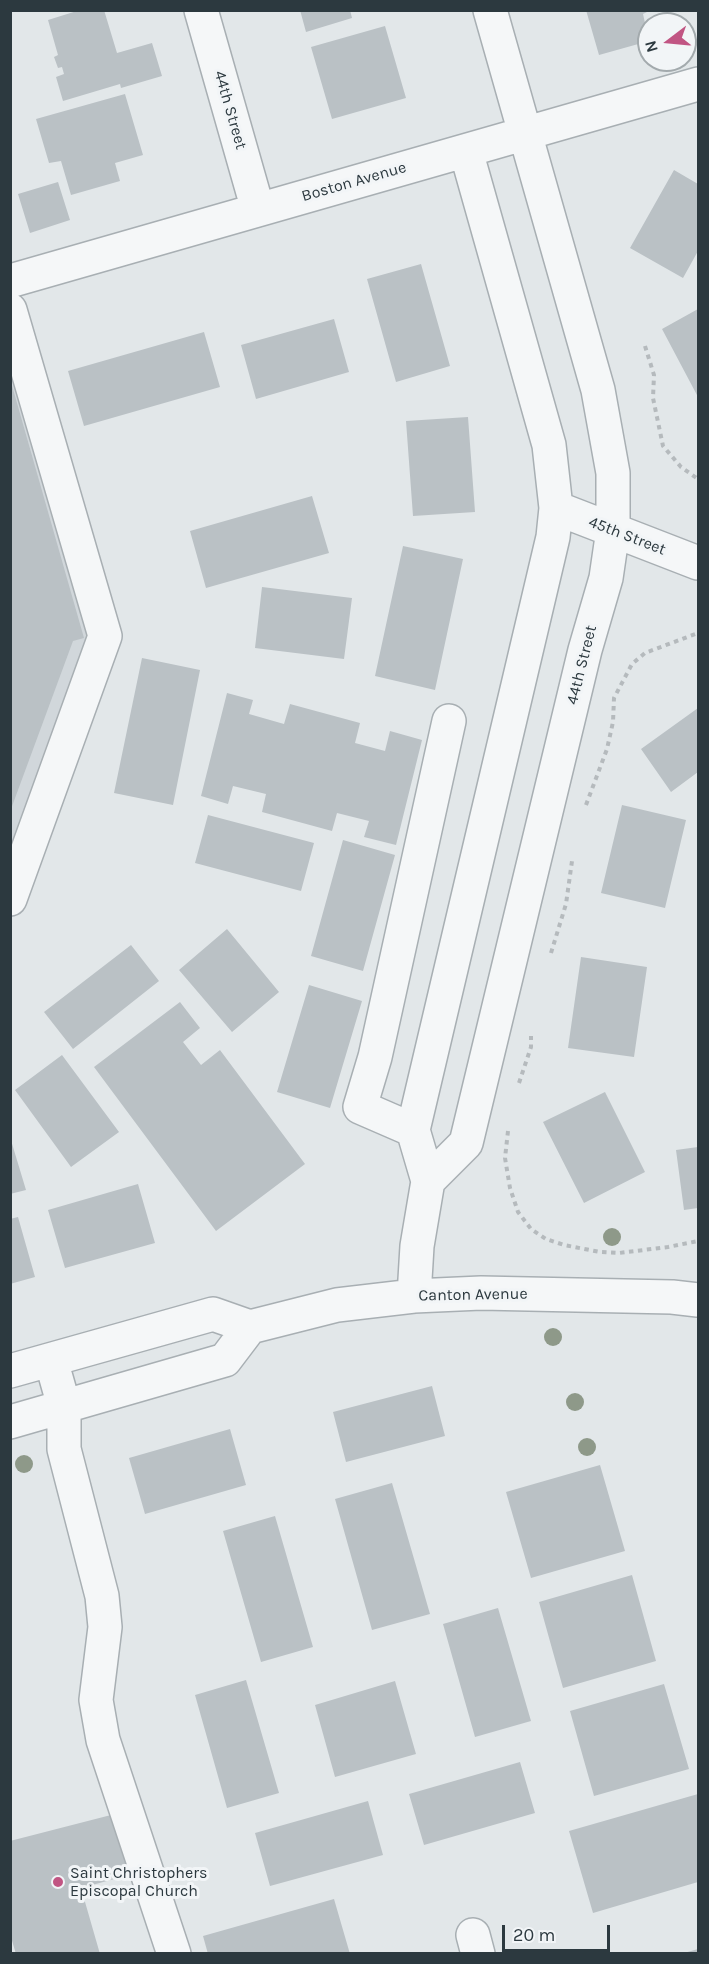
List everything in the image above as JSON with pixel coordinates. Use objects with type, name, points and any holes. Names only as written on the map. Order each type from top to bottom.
[{"type":"street","name":"44th Street","points":[[201,10],[258,210]]},
{"type":"street","name":"44th Street","points":[[428,1181],[466,1143],[585,650],[606,578],[613,530],[613,473],[598,390],[490,10]]},
{"type":"street","name":"Boston Avenue","points":[[10,281],[699,84]]},
{"type":"street","points":[[414,1296],[417,1246],[428,1181],[413,1130],[553,537],[556,508],[549,445],[466,151]]},
{"type":"street","points":[[10,310],[105,636],[10,899]]},
{"type":"street","name":"45th Street","points":[[556,508],[699,563]]},
{"type":"street","points":[[413,1130],[360,1107],[375,1057],[449,721]]},
{"type":"street","name":"Canton Avenue","points":[[250,1327],[337,1305],[414,1296],[482,1293],[672,1297],[699,1300]]},
{"type":"street","points":[[10,1371],[213,1314],[250,1327],[225,1360],[10,1422]]},
{"type":"street","points":[[51,1360],[64,1406],[64,1449],[102,1596],[105,1627],[96,1700],[103,1740],[174,1953]]},
{"type":"path","points":[[645,346],[654,375],[653,398],[663,446],[681,468],[699,478]]},
{"type":"path","points":[[584,811],[607,749],[613,722],[614,698],[632,664],[645,653],[699,633]]},
{"type":"path","points":[[549,959],[566,904],[572,876],[573,853]]},
{"type":"path","points":[[518,1087],[531,1047],[530,1029]]},
{"type":"path","points":[[509,1122],[505,1158],[510,1188],[518,1212],[531,1229],[546,1239],[600,1252],[668,1247],[699,1240]]},
{"type":"shaded area","points":[[10,338],[96,636],[10,858]]},
{"type":"building","points":[[80,10],[104,10],[117,53],[152,43],[162,76],[121,88],[120,84],[63,101],[56,77],[64,74],[62,67],[58,68],[54,57],[58,55],[48,20]]},
{"type":"building","points":[[300,10],[350,10],[352,18],[306,32]]},
{"type":"building","points":[[586,10],[651,10],[637,12],[637,44],[599,55]]},
{"type":"building","points":[[385,26],[406,98],[332,119],[311,47]]},
{"type":"building","points":[[125,94],[143,155],[115,163],[120,181],[71,195],[61,161],[49,163],[36,119]]},
{"type":"building","points":[[674,170],[698,184],[698,251],[683,278],[630,248]]},
{"type":"building","points":[[58,182],[70,220],[30,233],[18,194]]},
{"type":"building","points":[[421,264],[450,366],[396,382],[367,279]]},
{"type":"building","points":[[698,309],[698,397],[662,329]]},
{"type":"building","points":[[334,319],[349,372],[256,399],[241,345]]},
{"type":"building","points":[[204,332],[220,387],[84,426],[68,371]]},
{"type":"building","points":[[11,382],[84,638],[73,641],[11,809]]},
{"type":"building","points":[[468,417],[475,512],[413,516],[406,421]]},
{"type":"building","points":[[312,496],[329,553],[206,588],[190,531]]},
{"type":"building","points":[[403,546],[463,559],[435,690],[375,676]]},
{"type":"building","points":[[262,587],[352,598],[344,659],[255,648]]},
{"type":"building","points":[[142,658],[200,670],[173,805],[114,793]]},
{"type":"building","points":[[227,693],[253,700],[249,714],[284,724],[290,704],[360,723],[355,743],[385,751],[390,731],[422,740],[396,845],[364,837],[369,821],[337,813],[332,831],[262,812],[266,794],[233,786],[228,804],[201,796]]},
{"type":"building","points":[[698,708],[698,772],[671,792],[641,749]]},
{"type":"building","points":[[622,805],[686,820],[665,908],[601,893]]},
{"type":"building","points":[[208,815],[314,843],[301,891],[195,863]]},
{"type":"building","points":[[343,840],[395,855],[363,971],[311,956]]},
{"type":"building","points":[[227,929],[279,992],[232,1032],[179,970]]},
{"type":"building","points":[[131,945],[159,981],[73,1049],[44,1012]]},
{"type":"building","points":[[581,957],[647,967],[634,1057],[568,1048]]},
{"type":"building","points":[[309,985],[362,1001],[330,1108],[277,1092]]},
{"type":"building","points":[[180,1002],[200,1028],[183,1042],[201,1065],[220,1050],[305,1164],[216,1231],[94,1067]]},
{"type":"building","points":[[62,1055],[119,1132],[71,1167],[15,1090]]},
{"type":"building","points":[[605,1092],[645,1172],[584,1203],[543,1122]]},
{"type":"building","points":[[10,1137],[26,1190],[10,1194]]},
{"type":"building","points":[[698,1147],[698,1208],[684,1210],[676,1150]]},
{"type":"building","points":[[138,1184],[155,1243],[65,1268],[48,1210]]},
{"type":"building","points":[[18,1217],[35,1277],[10,1284],[10,1219]]},
{"type":"building","points":[[432,1386],[445,1436],[346,1462],[333,1412]]},
{"type":"building","points":[[230,1429],[246,1485],[145,1514],[129,1458]]},
{"type":"building","points":[[600,1465],[625,1551],[531,1578],[506,1492]]},
{"type":"building","points":[[392,1483],[430,1614],[372,1630],[335,1499]]},
{"type":"building","points":[[275,1516],[313,1647],[261,1662],[223,1531]]},
{"type":"building","points":[[632,1575],[656,1661],[563,1688],[539,1602]]},
{"type":"building","points":[[498,1608],[531,1721],[475,1737],[443,1624]]},
{"type":"building","points":[[246,1680],[279,1793],[227,1808],[195,1695]]},
{"type":"building","points":[[395,1681],[416,1754],[335,1777],[315,1705]]},
{"type":"building","points":[[664,1684],[689,1769],[594,1796],[570,1711]]},
{"type":"building","points":[[520,1762],[535,1813],[424,1845],[409,1794]]},
{"type":"building","points":[[698,1794],[698,1882],[593,1913],[569,1831]]},
{"type":"building","points":[[368,1801],[383,1855],[270,1886],[255,1833]]},
{"type":"building","name":"Saint Christophers Episcopal Church","points":[[111,1815],[129,1875],[81,1888],[100,1954],[16,1954],[10,1934],[10,1841]]},
{"type":"building","points":[[334,1899],[350,1954],[208,1954],[203,1936]]},
{"type":"building","points":[[698,1949],[698,1954],[684,1954],[684,1953]]},
{"type":"place","name":"Saint Christophers Episcopal Church","points":[[58,1882]]}]
